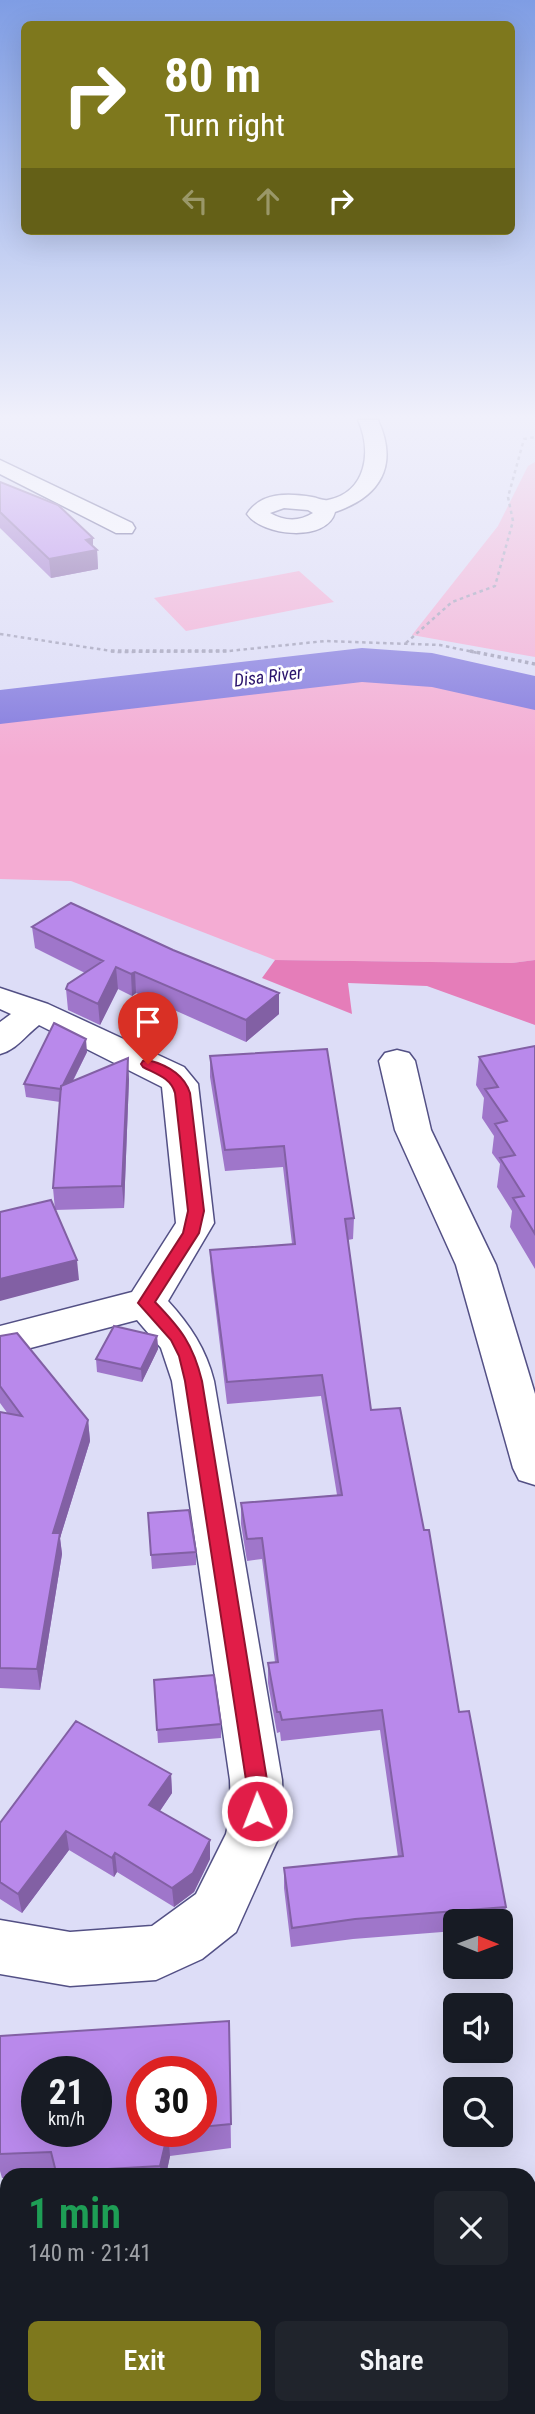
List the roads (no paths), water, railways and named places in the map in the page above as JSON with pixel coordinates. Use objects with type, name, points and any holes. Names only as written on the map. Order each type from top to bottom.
[{"type":"street","points":[[0,998],[36,1011],[171,1075],[180,1084],[195,1223],[146,1303],[0,1341]]},
{"type":"street","points":[[0,1044],[10,1031],[36,1011]]},
{"type":"street","points":[[397,1061],[413,1130],[476,1265],[535,1468]]},
{"type":"street","points":[[0,1947],[70,1959],[156,1953],[182,1940],[216,1913],[252,1837],[257,1811],[257,1780],[193,1381],[187,1356],[178,1337],[146,1303]]},
{"type":"waterway","name":"Disa River","points":[[0,707],[362,665],[432,670],[535,693]]}]
